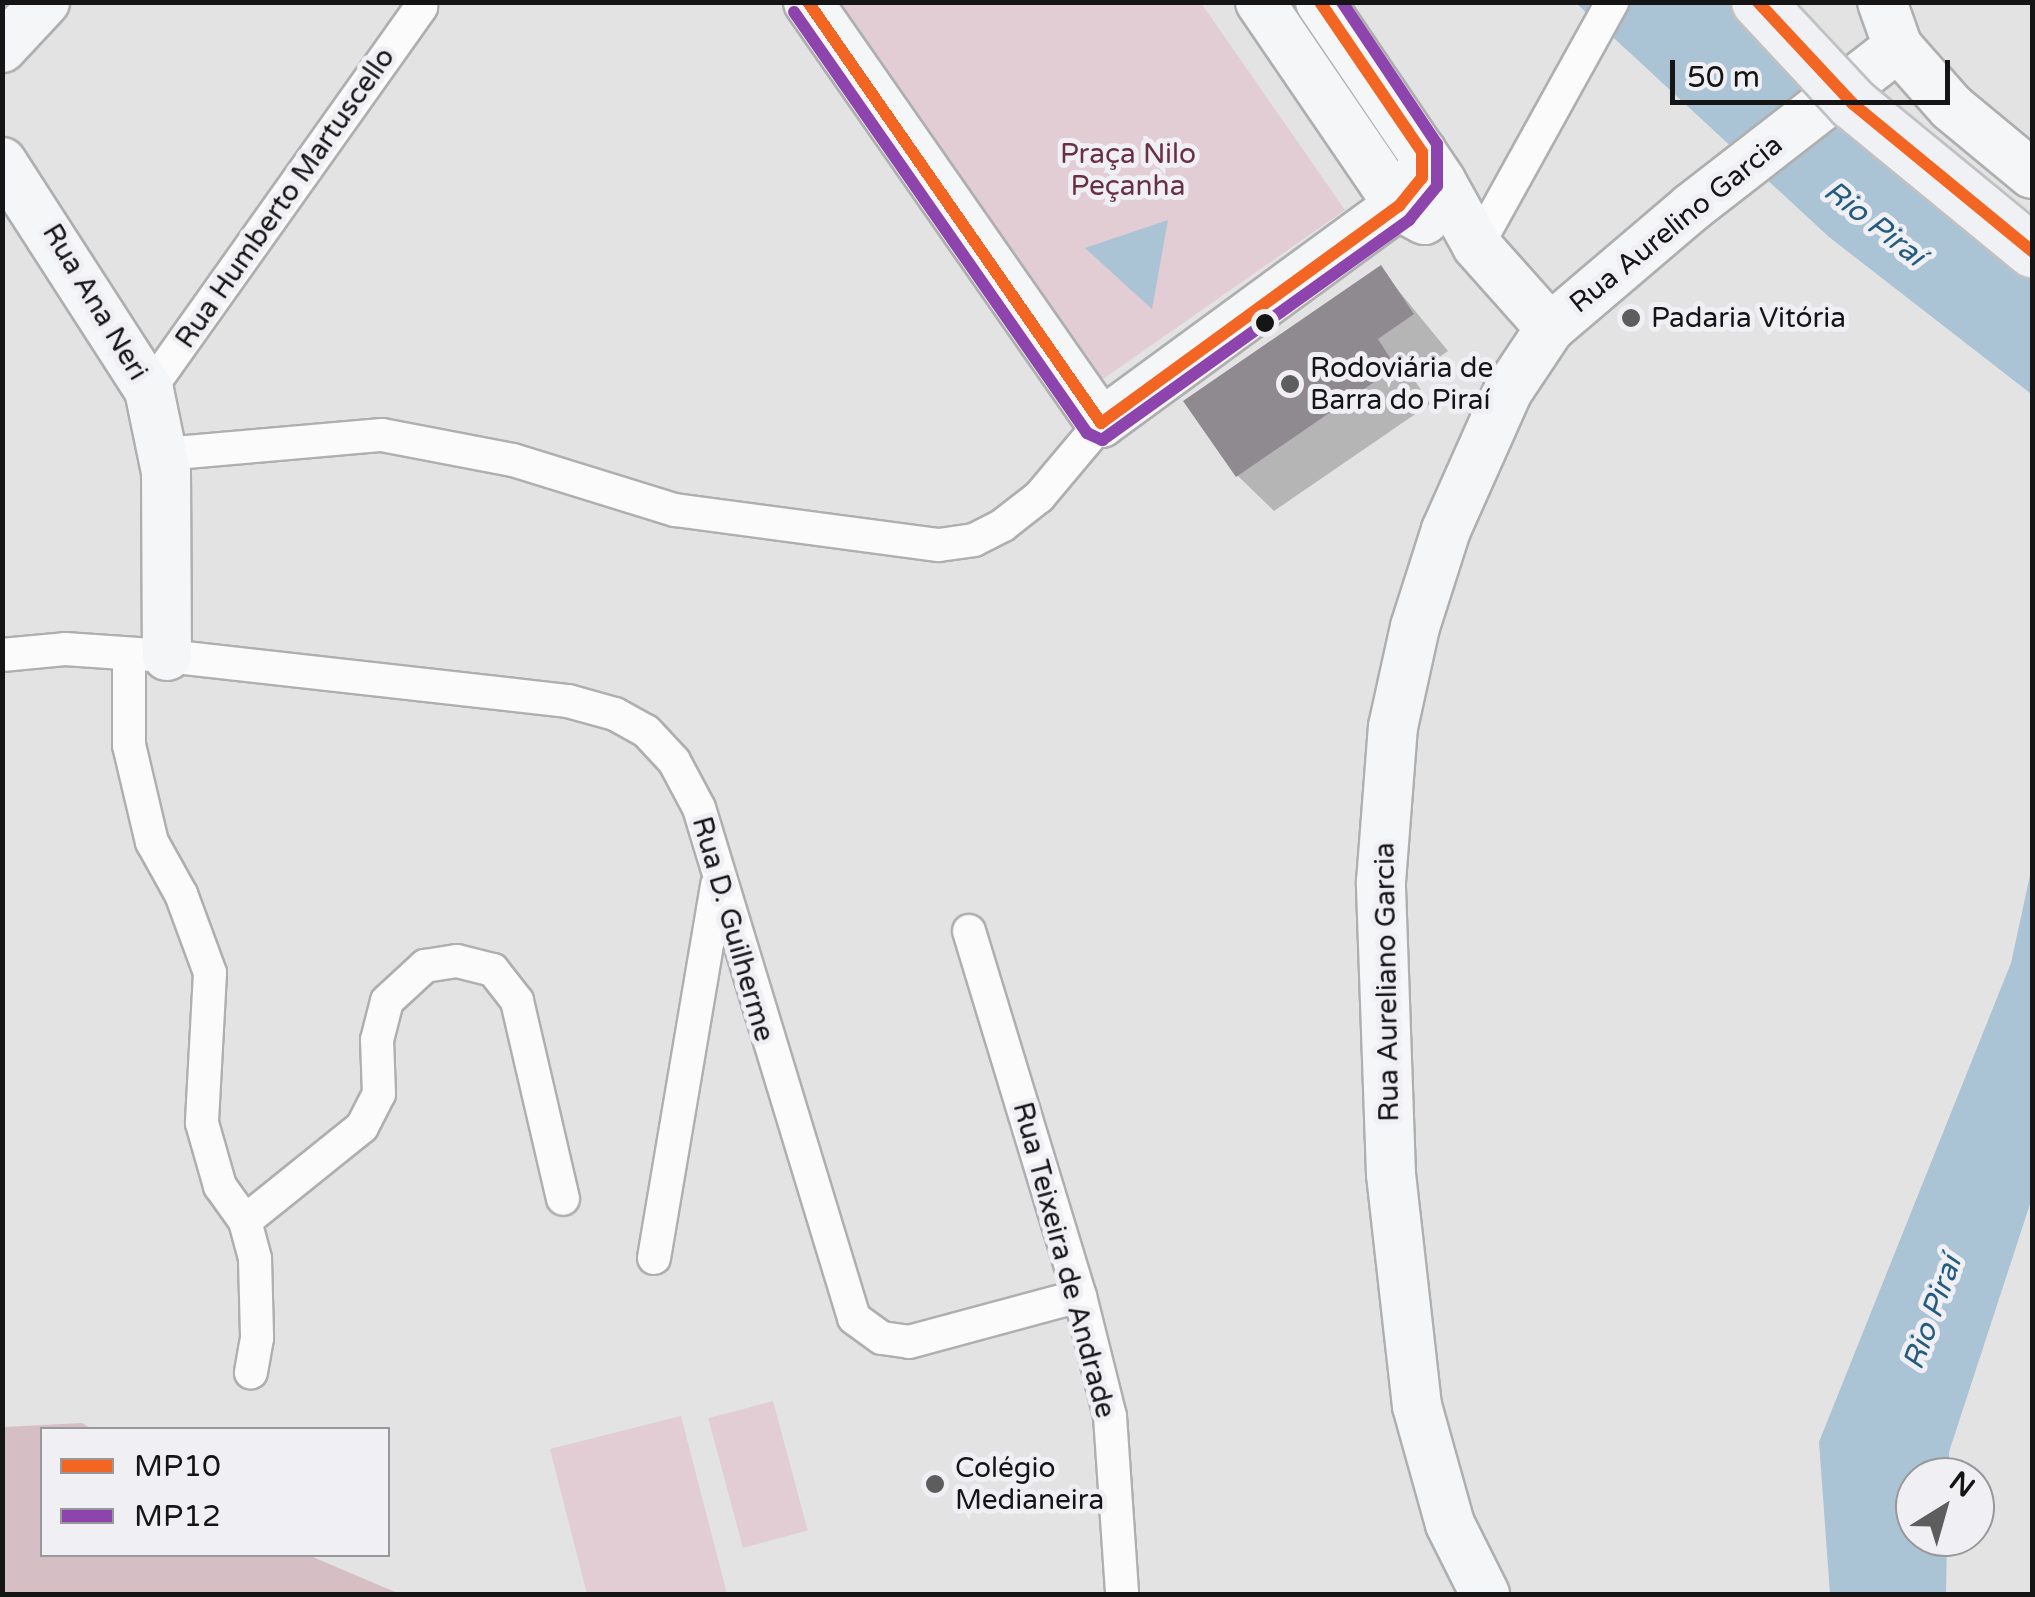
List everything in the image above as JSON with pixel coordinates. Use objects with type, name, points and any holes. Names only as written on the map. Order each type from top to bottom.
[{"type":"main road","points":[[1758,2],[1853,104],[2032,251]]},
{"type":"street","points":[[2,48],[45,2]]},
{"type":"street","points":[[808,2],[1100,424]]},
{"type":"street","points":[[1260,2],[1400,206],[1476,246]]},
{"type":"street","points":[[1320,2],[1422,152],[1476,246],[1550,328]]},
{"type":"street","points":[[1476,246],[1612,2]]},
{"type":"street","points":[[1882,2],[1898,47],[1952,107],[2032,174]]},
{"type":"street","name":"Rua Humberto Martuscello","points":[[149,390],[420,6]]},
{"type":"street","name":"Rua Aurelino Garcia","points":[[1550,328],[1692,207],[1898,47]]},
{"type":"street","points":[[165,463],[382,435],[513,460],[674,510],[939,545],[974,540],[1003,525],[1039,497],[1100,424],[1400,206],[1422,178],[1422,152]]},
{"type":"street","name":"Rua Ana Neri","points":[[2,162],[149,390],[165,463],[154,649]]},
{"type":"street","name":"Rua Aureliano Garcia","points":[[1485,1594],[1450,1524],[1417,1406],[1391,1174],[1381,882],[1393,726],[1416,628],[1446,530],[1508,391],[1550,328]]},
{"type":"street","name":"Rua D. Guilherme","points":[[2,655],[65,649],[154,649],[568,701],[614,714],[646,731],[674,761],[700,808],[718,880],[854,1318],[882,1338],[909,1342],[1080,1296]]},
{"type":"street","points":[[154,649],[130,745],[152,842],[181,894],[210,973],[202,1123],[220,1186],[245,1222],[258,1286],[250,1372]]},
{"type":"street","points":[[654,1258],[718,880]]},
{"type":"street","name":"Rua Teixeira de Andrade","points":[[970,931],[1080,1296],[1110,1416],[1122,1594]]},
{"type":"street","points":[[245,1222],[362,1127],[379,1094],[377,1040],[387,1001],[425,966],[456,962],[493,970],[517,1001],[564,1198]]},
{"type":"green space","name":"Praça Nilo Peçanha","points":[[823,3],[1201,3],[1345,210],[1090,388]]},
{"type":"green space","points":[[773,1401],[808,1530],[743,1548],[708,1418]]},
{"type":"green space","points":[[681,1416],[727,1594],[587,1594],[550,1449]]},
{"type":"shaded area","points":[[82,1423],[89,1427],[40,1427],[40,1557],[313,1557],[400,1594],[3,1594],[3,1427]]},
{"type":"water","name":"Rio Piraí","points":[[1576,3],[1733,3],[1881,154],[2032,279],[2032,402],[2030,393],[1829,237]]},
{"type":"water","points":[[1168,220],[1152,309],[1085,248]]},
{"type":"water","name":"Rio Piraí","points":[[2032,866],[2032,1198],[1949,1457],[1895,1457],[1895,1557],[1947,1557],[1946,1594],[1830,1594],[1819,1442],[2011,963]]},
{"type":"building","name":"Rodoviária de Barra do Piraí","points":[[1381,265],[1414,314],[1378,339],[1396,367],[1236,477],[1183,401]]},
{"type":"transit line","name":"MP10","points":[[808,2],[1101,423],[1399,206],[1422,178],[1422,152],[1320,2]]},
{"type":"transit line","name":"MP12","points":[[794,12],[1087,433],[1102,440],[1409,220],[1437,186],[1437,144],[1342,2]]},
{"type":"transit line","name":"MP10","points":[[1758,2],[1853,104],[2032,251]]},
{"type":"place","name":"Padaria Vitória","points":[[1631,318]]},
{"type":"place","name":"Rodoviária de Barra do Piraí","points":[[1290,384]]},
{"type":"place","name":"Colégio Medianeira","points":[[935,1484]]}]
